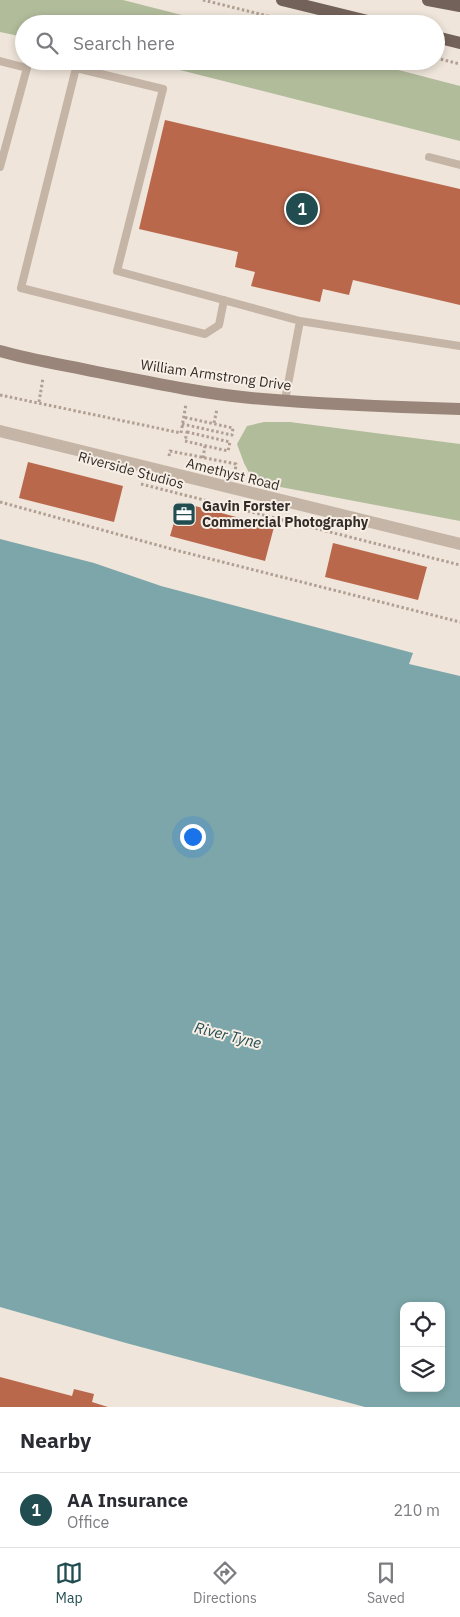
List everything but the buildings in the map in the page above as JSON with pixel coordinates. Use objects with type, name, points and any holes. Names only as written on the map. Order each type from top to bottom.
[{"type":"main road","points":[[282,0],[343,15]]},
{"type":"main road","points":[[428,0],[460,6]]},
{"type":"main road","points":[[445,39],[460,43]]},
{"type":"street","name":"William Armstrong Drive","points":[[0,351],[45,362],[188,389],[250,398],[361,406],[460,410]]},
{"type":"street","name":"Amethyst Road","points":[[0,431],[460,544]]},
{"type":"lane","points":[[0,61],[15,65]]},
{"type":"lane","points":[[0,167],[26,70]]},
{"type":"lane","points":[[76,70],[21,288],[204,334],[219,325],[224,300]]},
{"type":"lane","points":[[85,70],[163,88],[117,271],[300,321],[460,346]]},
{"type":"lane","points":[[429,158],[460,164]]},
{"type":"lane","points":[[286,400],[300,321]]},
{"type":"path","points":[[203,0],[264,15]]},
{"type":"path","points":[[445,60],[460,64]]},
{"type":"path","points":[[39,402],[43,382]]},
{"type":"path","points":[[0,395],[181,433],[182,424],[232,435],[233,428],[184,418]]},
{"type":"path","points":[[208,437],[209,430]]},
{"type":"path","points":[[187,432],[208,437],[230,442],[228,451],[185,441],[187,432]]},
{"type":"path","points":[[203,458],[205,446]]},
{"type":"path","points":[[170,451],[236,464]]},
{"type":"path","name":"Riverside Studios","points":[[139,484],[460,565]]},
{"type":"path","points":[[0,502],[179,551],[460,622]]},
{"type":"green space","points":[[0,0],[123,0],[182,15],[15,15],[15,35],[0,32]]},
{"type":"green space","points":[[180,70],[399,70],[460,86],[460,141]]},
{"type":"green space","points":[[264,422],[290,422],[460,444],[460,521],[254,482],[237,444],[247,426]]},
{"type":"water","name":"River Tyne","points":[[0,539],[94,563],[161,586],[413,653],[409,664],[460,676],[460,1407],[365,1407],[0,1307]]},
{"type":"place","name":"AA Insurance","points":[[302,209]]},
{"type":"place","name":"Gavin Forster Commercial Photography","points":[[184,514]]}]
